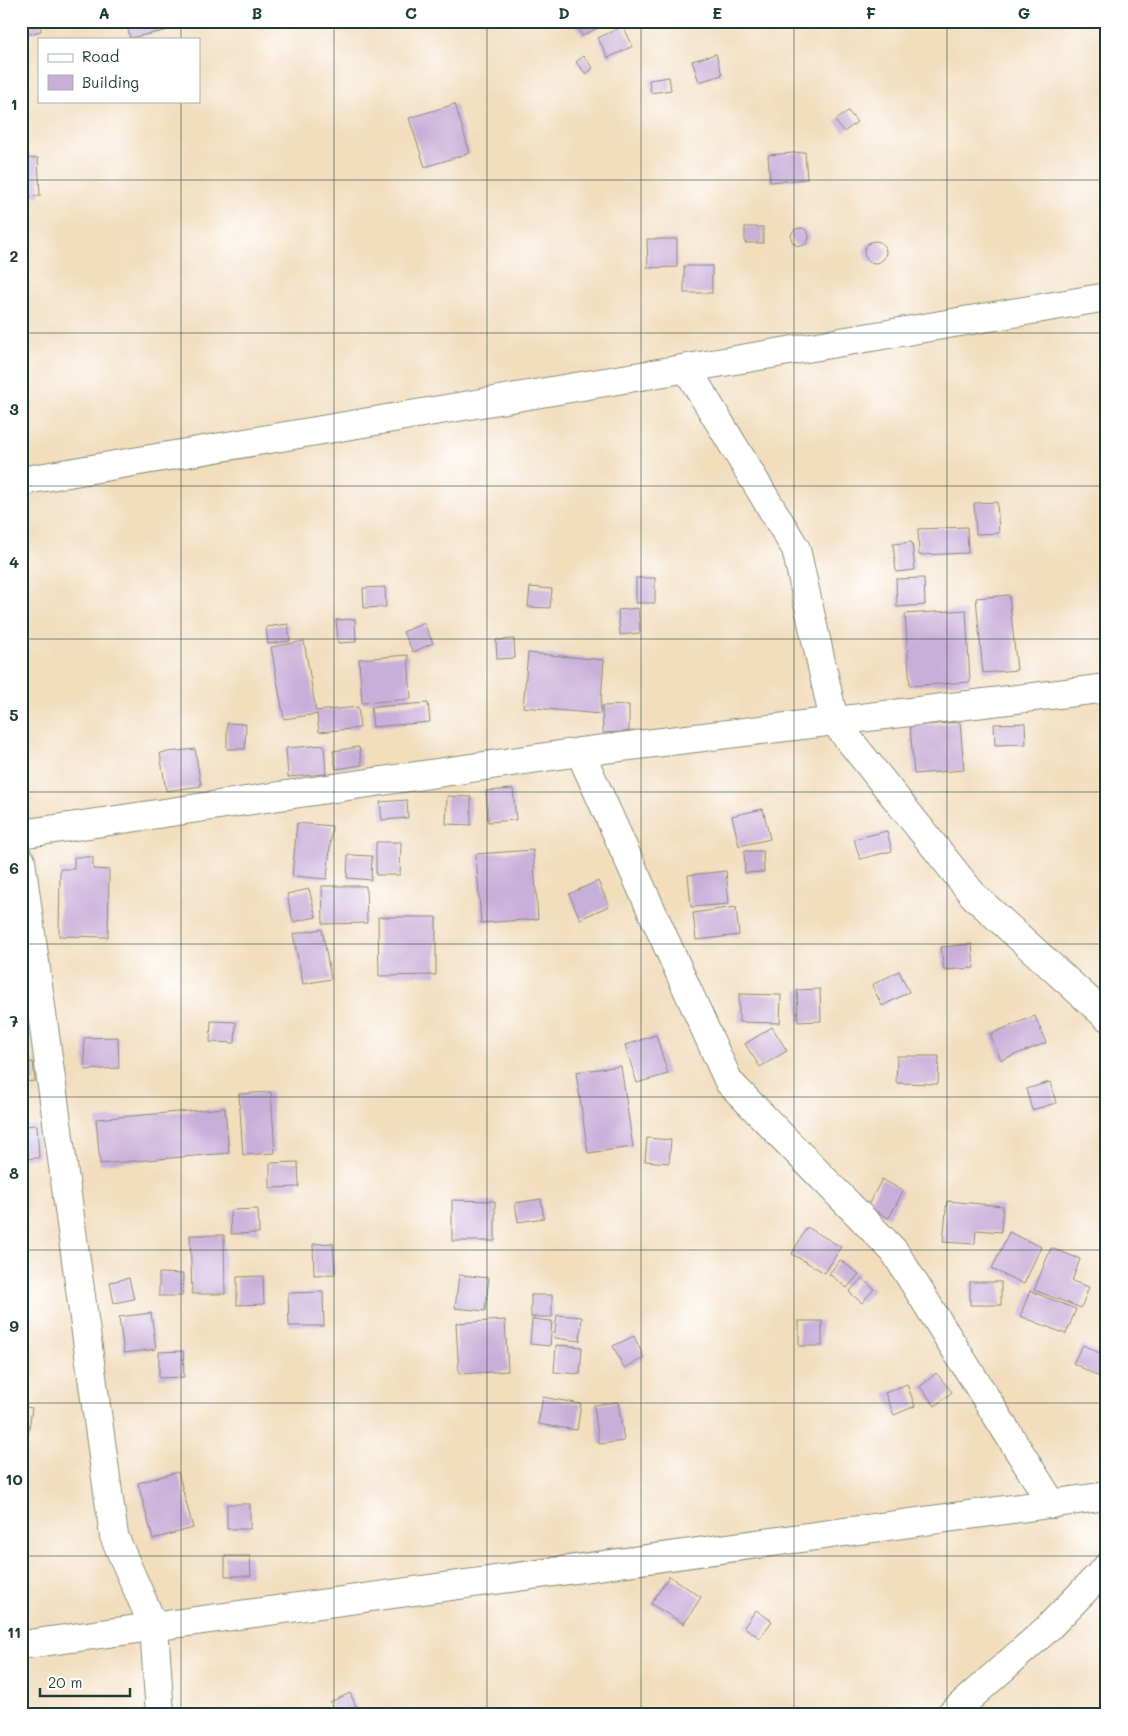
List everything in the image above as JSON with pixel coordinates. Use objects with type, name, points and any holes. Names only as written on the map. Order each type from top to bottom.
[{"type":"street","points":[[21,481],[1107,297]]},
{"type":"street","points":[[687,369],[796,549],[834,721],[974,896],[1107,1018]]},
{"type":"street","points":[[21,834],[580,752],[1107,688]]},
{"type":"street","points":[[580,752],[729,1082],[894,1251],[1052,1504]]},
{"type":"street","points":[[21,861],[114,1536],[154,1627],[160,1715]]},
{"type":"street","points":[[21,1645],[1107,1496]]},
{"type":"street","points":[[950,1715],[1046,1630],[1107,1566]]},
{"type":"building","points":[[21,21],[39,21],[41,31],[21,36]]},
{"type":"building","points":[[126,21],[167,21],[169,30],[130,38]]},
{"type":"building","points":[[226,21],[245,21],[245,23],[226,24]]},
{"type":"building","points":[[575,21],[611,21],[582,36]]},
{"type":"building","points":[[679,21],[702,21],[683,30]]},
{"type":"building","points":[[623,26],[633,46],[608,58],[598,38]]},
{"type":"building","points":[[716,54],[722,75],[699,82],[692,61]]},
{"type":"building","points":[[583,56],[593,68],[586,74],[576,62]]},
{"type":"building","points":[[669,77],[671,90],[651,93],[649,80]]},
{"type":"building","points":[[455,104],[470,153],[425,167],[409,118]]},
{"type":"building","points":[[848,111],[857,122],[844,132],[835,121]]},
{"type":"building","points":[[805,152],[807,179],[770,182],[768,155]]},
{"type":"building","points":[[28,153],[28,158],[38,158],[40,196],[21,197],[21,154]]},
{"type":"building","points":[[745,227],[763,227],[763,243],[745,243]]},
{"type":"building","points":[[796,228],[804,228],[809,233],[807,244],[796,246],[791,241],[791,233]]},
{"type":"building","points":[[647,239],[677,239],[677,267],[648,268]]},
{"type":"building","points":[[875,241],[883,244],[886,252],[883,260],[875,263],[867,260],[864,252],[867,244]]},
{"type":"building","points":[[684,266],[712,266],[712,293],[684,293]]},
{"type":"building","points":[[997,502],[999,533],[976,534],[974,503]]},
{"type":"building","points":[[967,527],[968,553],[919,555],[918,529]]},
{"type":"building","points":[[912,542],[915,570],[896,572],[893,544]]},
{"type":"building","points":[[636,578],[655,578],[655,603],[636,603]]},
{"type":"building","points":[[924,578],[925,605],[897,607],[896,579]]},
{"type":"building","points":[[385,587],[386,607],[364,608],[363,588]]},
{"type":"building","points":[[530,587],[552,589],[550,608],[528,607]]},
{"type":"building","points":[[1009,595],[1017,670],[983,673],[976,598]]},
{"type":"building","points":[[638,608],[640,633],[620,635],[618,610]]},
{"type":"building","points":[[966,610],[970,682],[910,686],[905,614]]},
{"type":"building","points":[[355,619],[356,642],[338,643],[336,620]]},
{"type":"building","points":[[424,623],[433,643],[413,652],[403,632]]},
{"type":"building","points":[[288,624],[290,641],[268,644],[266,627]]},
{"type":"building","points":[[514,639],[515,658],[497,659],[496,640]]},
{"type":"building","points":[[304,641],[316,711],[358,707],[360,728],[319,732],[317,714],[284,719],[271,647]]},
{"type":"building","points":[[528,653],[604,660],[600,714],[523,707]]},
{"type":"building","points":[[408,655],[411,699],[362,703],[359,659]]},
{"type":"building","points":[[428,703],[430,722],[373,727],[371,707]]},
{"type":"building","points":[[629,705],[629,732],[603,733],[602,706]]},
{"type":"building","points":[[960,722],[964,770],[914,774],[910,726]]},
{"type":"building","points":[[227,723],[246,724],[245,749],[227,749]]},
{"type":"building","points":[[1025,723],[1026,744],[995,745],[994,724]]},
{"type":"building","points":[[324,745],[326,774],[288,777],[286,748]]},
{"type":"building","points":[[359,747],[362,765],[336,769],[333,751]]},
{"type":"building","points":[[195,749],[201,786],[166,791],[160,753]]},
{"type":"building","points":[[513,789],[516,820],[488,822],[486,791]]},
{"type":"building","points":[[447,796],[471,797],[471,825],[446,824]]},
{"type":"building","points":[[407,800],[408,818],[382,820],[380,802]]},
{"type":"building","points":[[763,809],[770,839],[739,846],[732,816]]},
{"type":"building","points":[[297,823],[332,826],[327,879],[292,876]]},
{"type":"building","points":[[887,831],[892,851],[860,859],[854,839]]},
{"type":"building","points":[[376,842],[401,842],[400,875],[376,875]]},
{"type":"building","points":[[533,850],[538,919],[481,923],[476,854]]},
{"type":"building","points":[[744,851],[763,851],[764,872],[745,873]]},
{"type":"building","points":[[348,855],[372,856],[371,880],[347,878]]},
{"type":"building","points":[[74,857],[93,857],[93,869],[109,870],[108,937],[59,936],[60,869],[74,869]]},
{"type":"building","points":[[726,871],[729,904],[691,907],[688,875]]},
{"type":"building","points":[[598,881],[609,906],[580,919],[569,894]]},
{"type":"building","points":[[322,886],[366,886],[367,923],[323,924]]},
{"type":"building","points":[[309,889],[316,917],[293,922],[287,894]]},
{"type":"building","points":[[736,907],[739,935],[696,940],[693,913]]},
{"type":"building","points":[[378,917],[436,917],[436,975],[379,976]]},
{"type":"building","points":[[322,929],[331,979],[303,984],[293,934]]},
{"type":"building","points":[[972,944],[974,968],[944,970],[941,947]]},
{"type":"building","points":[[899,971],[909,992],[882,1006],[872,985]]},
{"type":"building","points":[[820,989],[821,1021],[798,1022],[797,990]]},
{"type":"building","points":[[739,994],[781,995],[780,1023],[739,1022]]},
{"type":"building","points":[[1035,1016],[1046,1043],[1001,1060],[990,1034]]},
{"type":"building","points":[[211,1021],[236,1022],[235,1043],[210,1042]]},
{"type":"building","points":[[772,1027],[787,1051],[760,1067],[745,1044]]},
{"type":"building","points":[[656,1035],[668,1074],[637,1083],[625,1045]]},
{"type":"building","points":[[118,1037],[119,1068],[85,1070],[84,1038]]},
{"type":"building","points":[[897,1056],[939,1056],[938,1084],[896,1083]]},
{"type":"building","points":[[33,1062],[35,1081],[21,1082],[21,1063]]},
{"type":"building","points":[[621,1066],[633,1147],[588,1153],[576,1072]]},
{"type":"building","points":[[1050,1082],[1056,1103],[1032,1110],[1026,1089]]},
{"type":"building","points":[[271,1092],[275,1153],[243,1155],[239,1094]]},
{"type":"building","points":[[225,1108],[229,1153],[100,1164],[96,1119]]},
{"type":"building","points":[[37,1125],[39,1158],[21,1159],[21,1126]]},
{"type":"building","points":[[647,1138],[671,1140],[669,1163],[645,1161]]},
{"type":"building","points":[[298,1162],[299,1187],[270,1188],[270,1163]]},
{"type":"building","points":[[882,1179],[903,1191],[889,1218],[867,1207]]},
{"type":"building","points":[[541,1199],[544,1218],[518,1222],[515,1203]]},
{"type":"building","points":[[452,1200],[495,1201],[495,1241],[452,1241]]},
{"type":"building","points":[[947,1201],[1003,1206],[1001,1232],[976,1230],[975,1244],[943,1242]]},
{"type":"building","points":[[21,1204],[25,1204],[26,1231],[21,1231]]},
{"type":"building","points":[[258,1209],[259,1233],[231,1234],[230,1210]]},
{"type":"building","points":[[807,1227],[841,1247],[825,1273],[792,1254]]},
{"type":"building","points":[[1009,1232],[1041,1247],[1024,1284],[992,1269]]},
{"type":"building","points":[[190,1235],[224,1235],[225,1294],[192,1294]]},
{"type":"building","points":[[333,1243],[335,1274],[314,1275],[313,1244]]},
{"type":"building","points":[[1051,1248],[1080,1259],[1072,1281],[1089,1287],[1081,1308],[1034,1290]]},
{"type":"building","points":[[840,1260],[859,1274],[847,1288],[829,1274]]},
{"type":"building","points":[[159,1273],[183,1274],[182,1296],[159,1296]]},
{"type":"building","points":[[459,1275],[489,1278],[485,1311],[455,1308]]},
{"type":"building","points":[[263,1276],[264,1304],[237,1305],[237,1277]]},
{"type":"building","points":[[129,1278],[134,1299],[114,1303],[110,1282]]},
{"type":"building","points":[[862,1278],[874,1289],[862,1303],[849,1292]]},
{"type":"building","points":[[970,1282],[1001,1282],[1001,1305],[970,1305]]},
{"type":"building","points":[[1030,1291],[1076,1309],[1066,1334],[1020,1316]]},
{"type":"building","points":[[323,1292],[324,1326],[289,1326],[288,1293]]},
{"type":"building","points":[[531,1295],[552,1295],[552,1317],[531,1317]]},
{"type":"building","points":[[21,1313],[26,1314],[26,1338],[21,1338]]},
{"type":"building","points":[[151,1313],[156,1349],[124,1353],[119,1317]]},
{"type":"building","points":[[557,1315],[582,1317],[580,1341],[554,1338]]},
{"type":"building","points":[[532,1319],[552,1321],[550,1346],[530,1344]]},
{"type":"building","points":[[505,1320],[508,1371],[459,1374],[456,1323]]},
{"type":"building","points":[[799,1321],[822,1321],[822,1346],[799,1346]]},
{"type":"building","points":[[634,1336],[644,1358],[624,1368],[613,1346]]},
{"type":"building","points":[[556,1345],[582,1347],[580,1374],[554,1372]]},
{"type":"building","points":[[1083,1345],[1107,1357],[1107,1381],[1073,1363]]},
{"type":"building","points":[[183,1351],[184,1377],[159,1378],[159,1352]]},
{"type":"building","points":[[936,1373],[952,1392],[935,1406],[920,1387]]},
{"type":"building","points":[[907,1384],[915,1406],[894,1415],[885,1393]]},
{"type":"building","points":[[543,1397],[581,1404],[577,1430],[538,1424]]},
{"type":"building","points":[[618,1402],[624,1441],[599,1444],[594,1405]]},
{"type":"building","points":[[21,1406],[32,1408],[28,1435],[21,1434]]},
{"type":"building","points":[[178,1472],[193,1528],[153,1539],[138,1483]]},
{"type":"building","points":[[227,1504],[250,1504],[250,1529],[227,1529]]},
{"type":"building","points":[[225,1556],[250,1556],[251,1576],[225,1576]]},
{"type":"building","points":[[669,1576],[701,1597],[684,1624],[651,1604]]},
{"type":"building","points":[[21,1582],[28,1613],[21,1614]]},
{"type":"building","points":[[756,1610],[772,1621],[760,1638],[744,1627]]},
{"type":"building","points":[[350,1693],[360,1715],[336,1715],[330,1702]]}]
